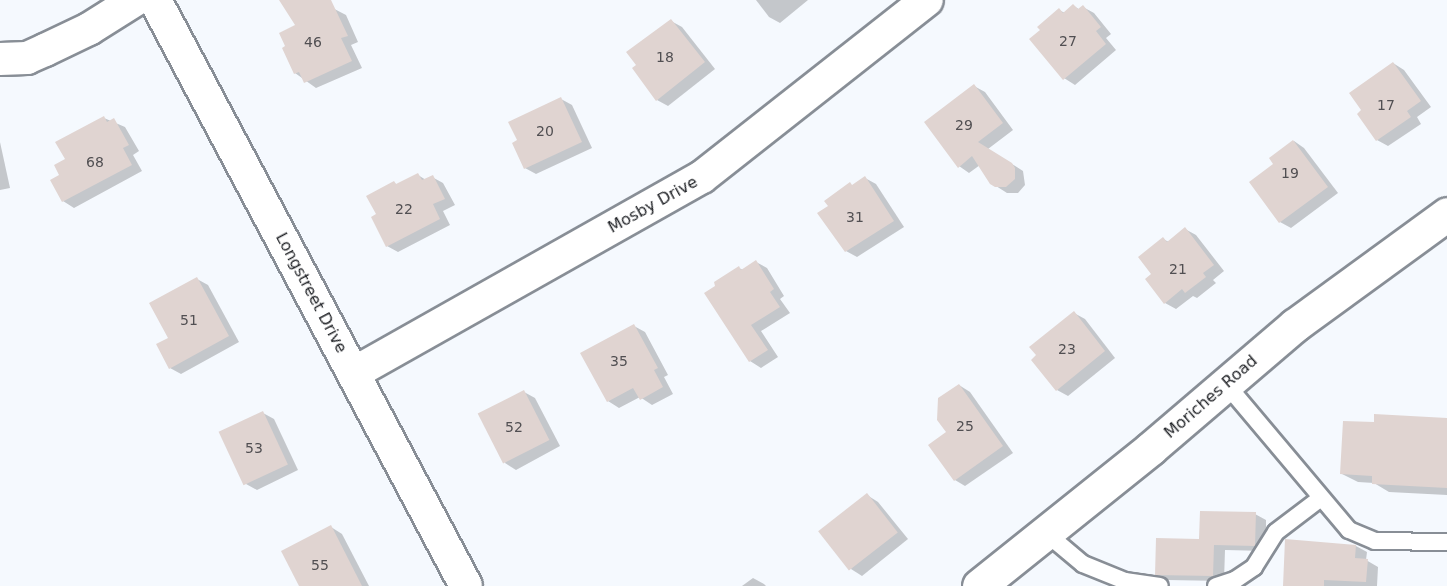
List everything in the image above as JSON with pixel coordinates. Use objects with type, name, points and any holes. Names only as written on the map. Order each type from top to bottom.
[{"type":"street","points":[[0,59],[27,58],[89,29],[135,0]]},
{"type":"street","name":"Longstreet Drive","points":[[155,0],[466,586]]},
{"type":"street","name":"Mosby Drive","points":[[354,373],[702,177],[927,0]]},
{"type":"street","name":"Moriches Road","points":[[979,586],[1295,325],[1447,214]]},
{"type":"lane","points":[[1226,384],[1348,530],[1360,537],[1375,541],[1447,542]]},
{"type":"lane","points":[[1216,586],[1235,580],[1254,567],[1276,532],[1322,498]]},
{"type":"lane","points":[[1046,532],[1083,564],[1125,581],[1160,586]]},
{"type":"building","points":[[279,0],[331,0],[348,36],[341,38],[352,61],[304,83],[299,72],[294,74],[282,48],[285,46],[279,33],[295,25]]},
{"type":"building","points":[[1073,4],[1078,9],[1083,5],[1101,27],[1096,31],[1106,44],[1063,80],[1029,39],[1040,30],[1037,27],[1059,8],[1063,13]]},
{"type":"building","points":[[671,19],[705,62],[656,101],[632,68],[636,65],[626,52]]},
{"type":"building","points":[[1393,62],[1421,101],[1407,111],[1411,117],[1376,141],[1357,114],[1361,110],[1349,93]]},
{"type":"building","points":[[974,84],[1003,123],[978,142],[1012,163],[1015,168],[1015,179],[1006,187],[995,187],[990,184],[972,156],[958,168],[924,122]]},
{"type":"building","points":[[561,97],[582,142],[524,169],[512,143],[517,140],[508,122]]},
{"type":"building","points":[[104,116],[107,122],[114,118],[129,145],[123,148],[132,165],[62,202],[50,180],[59,175],[54,165],[65,159],[55,142]]},
{"type":"building","points":[[1293,140],[1328,187],[1279,223],[1249,182],[1273,164],[1269,158]]},
{"type":"building","points":[[418,173],[422,180],[433,175],[445,199],[433,204],[440,219],[386,247],[371,217],[376,214],[366,196],[394,181],[396,184]]},
{"type":"building","points":[[865,176],[894,221],[845,252],[817,213],[828,206],[824,201],[850,182],[852,185]]},
{"type":"building","points":[[1185,227],[1214,265],[1203,273],[1206,277],[1185,293],[1182,289],[1164,304],[1145,279],[1151,274],[1138,257],[1163,237],[1167,242]]},
{"type":"building","points":[[756,260],[774,289],[770,292],[780,307],[751,325],[768,350],[749,362],[704,293],[715,286],[714,282],[739,266],[741,270]]},
{"type":"building","points":[[197,277],[229,336],[169,369],[156,344],[168,338],[149,303]]},
{"type":"building","points":[[1074,311],[1105,351],[1056,391],[1031,360],[1036,355],[1029,347]]},
{"type":"building","points":[[634,324],[658,368],[654,370],[663,387],[640,400],[633,388],[607,402],[580,353]]},
{"type":"building","points":[[959,384],[1003,446],[954,481],[928,445],[946,432],[937,420],[938,398]]},
{"type":"building","points":[[524,390],[549,440],[503,464],[478,414]]},
{"type":"building","points":[[263,411],[288,464],[244,485],[219,432]]},
{"type":"building","points":[[1374,414],[1447,418],[1447,488],[1372,484],[1372,476],[1340,474],[1343,421],[1374,422]]},
{"type":"building","points":[[867,493],[898,532],[849,571],[818,531]]},
{"type":"building","points":[[1200,511],[1256,512],[1255,546],[1214,545],[1213,576],[1155,575],[1156,538],[1199,539]]},
{"type":"building","points":[[331,525],[362,586],[299,586],[281,551]]},
{"type":"building","points":[[1285,539],[1356,545],[1355,558],[1368,559],[1366,582],[1324,580],[1324,586],[1283,586]]}]
